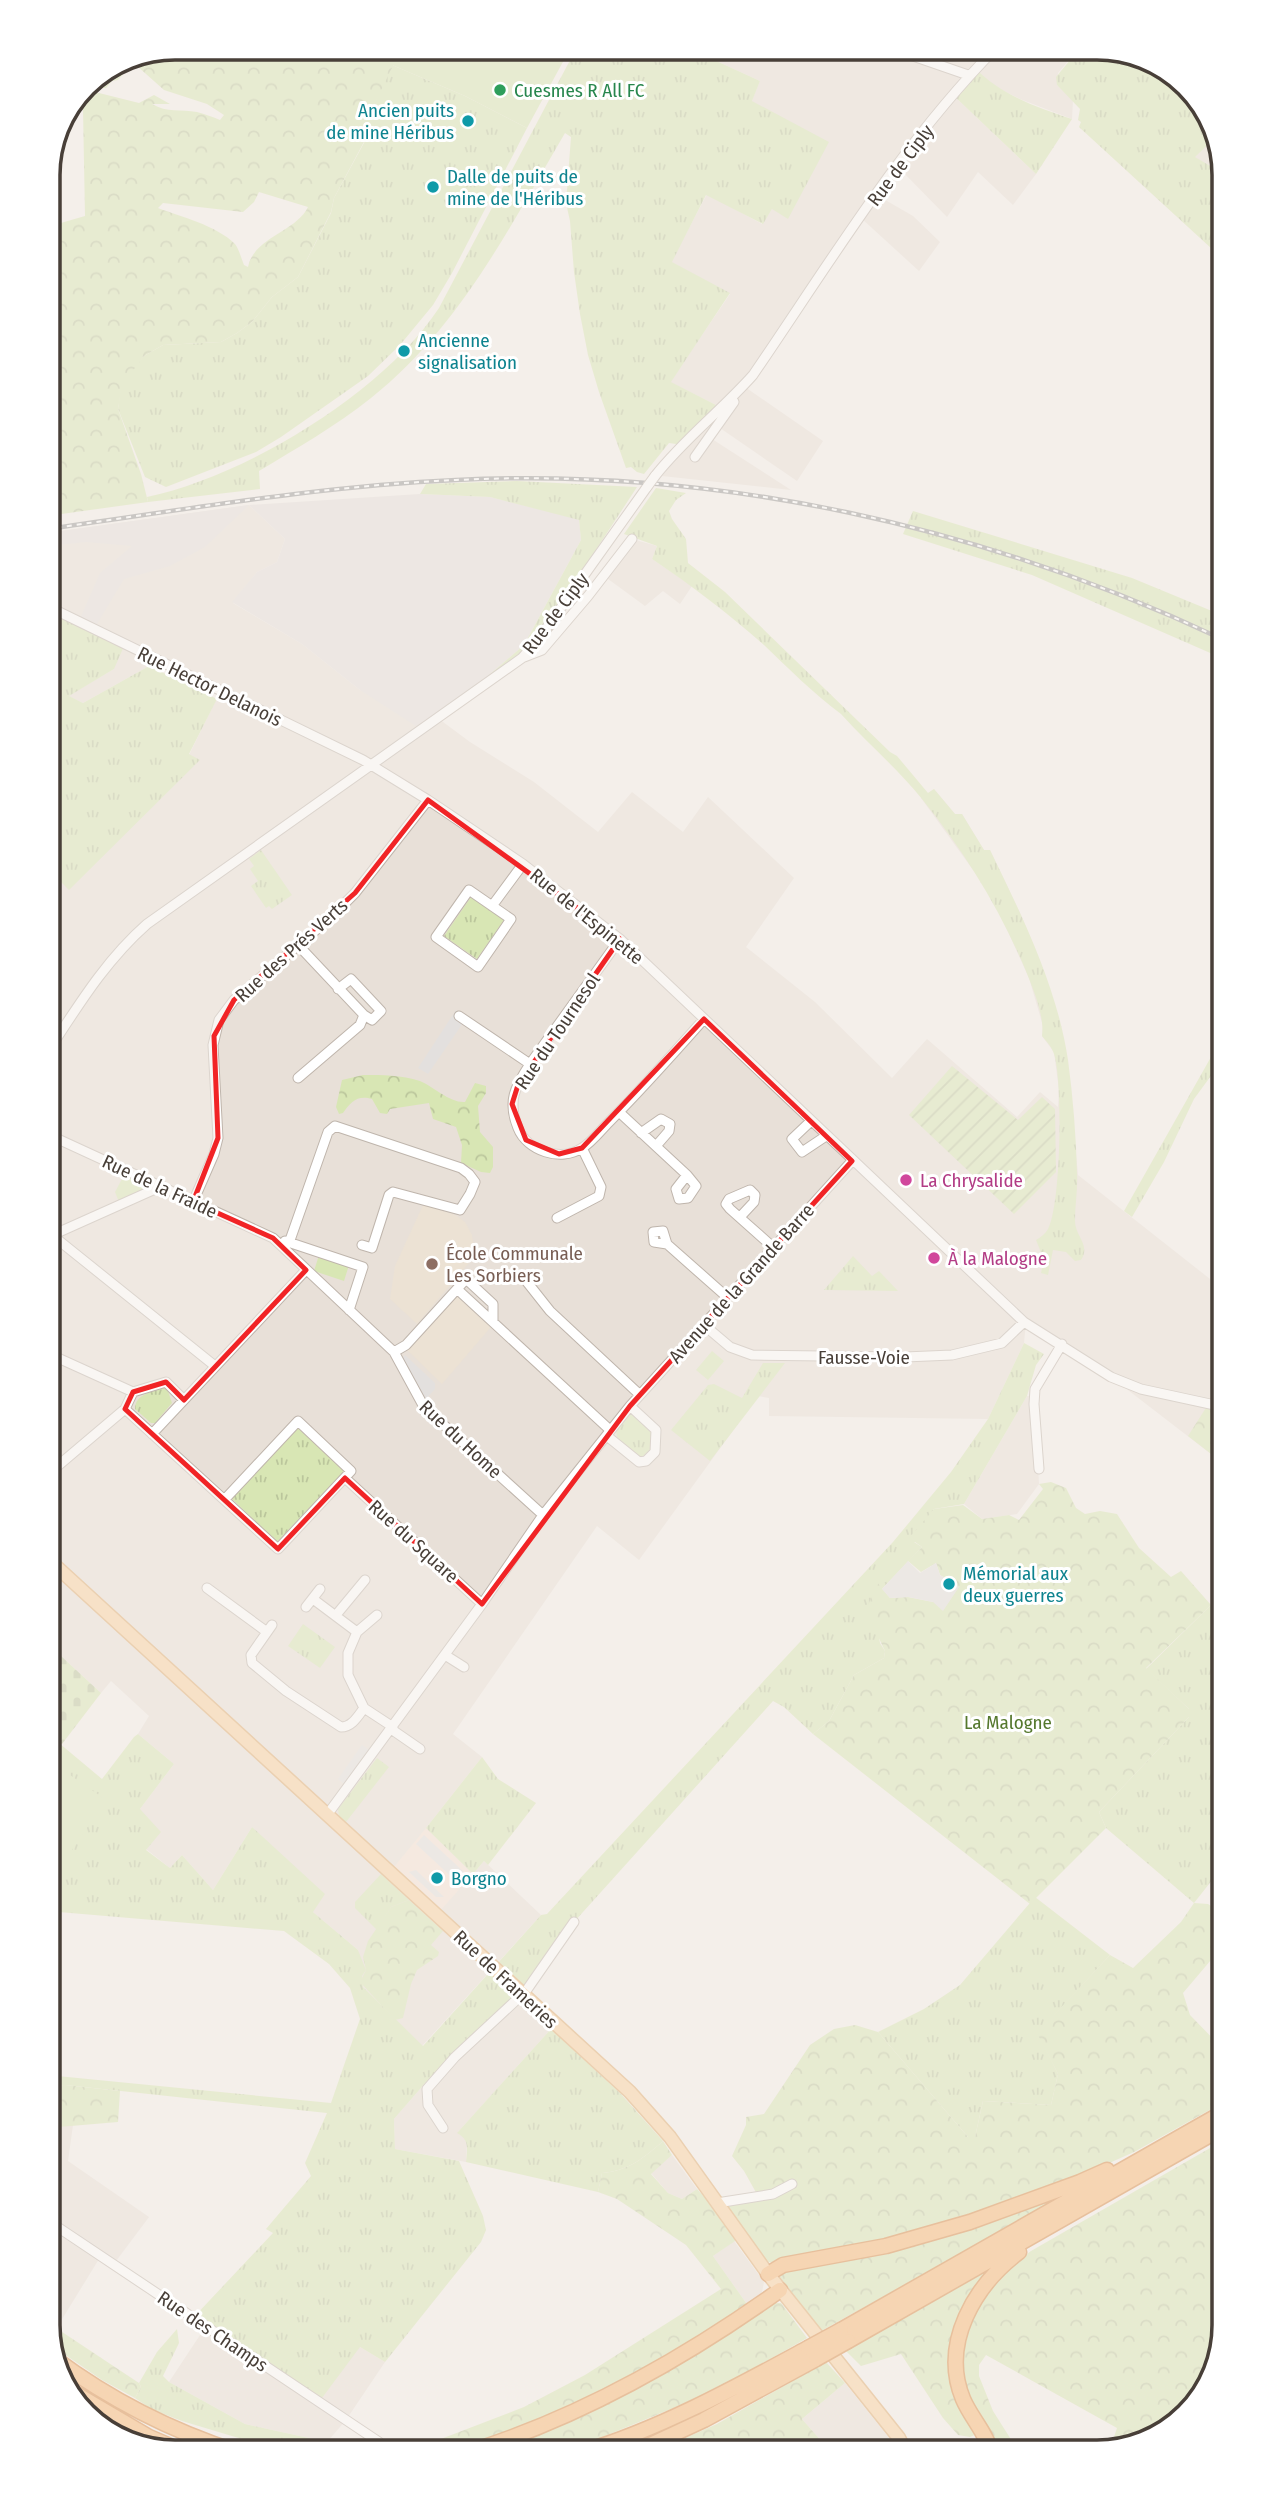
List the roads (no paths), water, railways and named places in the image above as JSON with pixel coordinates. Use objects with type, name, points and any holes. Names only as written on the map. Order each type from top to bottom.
[{"type":"highway","points":[[662,2440],[704,2420],[812,2353],[1212,2119]]},
{"type":"highway","points":[[844,2335],[1039,2233],[1212,2134]]},
{"type":"highway","points":[[768,2274],[783,2265],[876,2248],[970,2222],[1080,2182],[1145,2152],[1161,2149]]},
{"type":"highway","points":[[988,2440],[962,2396],[956,2357],[958,2339],[979,2293],[991,2277],[1039,2233]]},
{"type":"highway","points":[[502,2439],[572,2412],[629,2384],[704,2342],[780,2290]]},
{"type":"highway","points":[[617,2439],[812,2353]]},
{"type":"highway","points":[[68,2367],[121,2401],[159,2421],[204,2439]]},
{"type":"highway","points":[[91,2403],[148,2436]]},
{"type":"main road","name":"Rue de Frameries","points":[[60,1570],[630,2092],[670,2137],[780,2290],[900,2440]]},
{"type":"street","points":[[925,60],[968,75]]},
{"type":"street","name":"Rue de Ciply","points":[[60,1033],[92,983],[147,923],[522,658],[654,476],[753,375],[881,188],[968,75],[984,60]]},
{"type":"street","points":[[695,457],[753,375]]},
{"type":"street","points":[[522,658],[542,650],[632,538]]},
{"type":"street","name":"Rue Hector Delanois","points":[[60,612],[372,766]]},
{"type":"street","name":"Rue de l'Espinette","points":[[372,766],[523,864],[620,939],[1024,1322],[1111,1377],[1140,1389],[1212,1404]]},
{"type":"street","name":"Rue des Prés Verts","points":[[193,1202],[218,1138],[213,1045],[219,1020],[234,1000],[331,917],[363,884],[428,800]]},
{"type":"street","points":[[492,906],[523,864]]},
{"type":"street","points":[[469,890],[492,906],[511,919],[478,967],[436,937],[469,890]]},
{"type":"street","name":"Rue du Tournesol","points":[[582,1148],[559,1154],[534,1147],[520,1132],[512,1104],[518,1085],[530,1064],[620,939]]},
{"type":"street","points":[[299,945],[338,989],[364,1016],[372,1020],[381,1012],[351,979],[338,989]]},
{"type":"street","points":[[298,1078],[359,1025],[364,1016]]},
{"type":"street","points":[[459,1016],[530,1064]]},
{"type":"street","points":[[557,1218],[599,1196],[601,1188],[582,1148],[619,1112],[704,1019]]},
{"type":"street","points":[[619,1112],[687,1175]]},
{"type":"street","points":[[641,1133],[661,1119],[670,1124],[669,1131],[656,1146]]},
{"type":"street","points":[[811,1121],[792,1139],[802,1152],[826,1136]]},
{"type":"street","points":[[289,1243],[328,1132],[335,1126],[461,1168],[475,1182],[460,1210],[393,1192],[389,1195],[372,1248],[362,1245]]},
{"type":"street","name":"Rue de la Fraide","points":[[60,1140],[273,1238],[363,1267],[349,1310]]},
{"type":"street","name":"Avenue de la Grande Barre","points":[[327,1815],[482,1604],[543,1515],[639,1394],[852,1161]]},
{"type":"street","points":[[60,1232],[162,1186]]},
{"type":"street","points":[[740,1217],[774,1248]]},
{"type":"street","name":"Rue de la Fraide","points":[[273,1238],[394,1352]]},
{"type":"street","points":[[60,1244],[215,1366]]},
{"type":"street","points":[[667,1244],[728,1298]]},
{"type":"street","points":[[152,1434],[306,1270]]},
{"type":"street","points":[[394,1352],[406,1345],[466,1279],[493,1304],[493,1322],[639,1462],[646,1461],[655,1451],[656,1430],[630,1406]]},
{"type":"street","points":[[527,1282],[550,1311],[639,1394]]},
{"type":"street","name":"Fausse-Voie","points":[[704,1325],[730,1347],[752,1355],[905,1357],[952,1355],[993,1346],[1011,1337],[1024,1322]]},
{"type":"street","points":[[1040,1469],[1035,1389],[1062,1344]]},
{"type":"street","name":"Rue du Home","points":[[394,1352],[424,1407],[543,1515]]},
{"type":"street","points":[[60,1359],[133,1392],[166,1382],[184,1400]]},
{"type":"street","points":[[60,1464],[124,1409],[133,1392]]},
{"type":"street","points":[[124,1409],[278,1549],[351,1471],[298,1421],[225,1499]]},
{"type":"street","name":"Rue du Square","points":[[345,1478],[482,1604]]},
{"type":"street","points":[[335,1615],[365,1580]]},
{"type":"street","points":[[207,1588],[270,1629],[250,1659],[286,1691],[341,1727],[351,1724],[364,1708]]},
{"type":"street","points":[[306,1608],[320,1589]]},
{"type":"street","points":[[313,1599],[357,1632]]},
{"type":"street","points":[[377,1615],[357,1632],[348,1653],[348,1675],[364,1708],[420,1749]]},
{"type":"street","points":[[445,1655],[464,1667]]},
{"type":"street","points":[[443,2128],[428,2105],[427,2089],[455,2057],[523,1994],[542,1971],[574,1922]]},
{"type":"street","points":[[717,2203],[773,2194],[792,2184]]},
{"type":"street","name":"Rue des Champs","points":[[60,2229],[375,2439]]},
{"type":"railway","points":[[60,527],[251,500],[405,483],[555,479],[654,484],[752,495],[849,513],[945,536],[1040,566],[1133,600],[1212,635]]},
{"type":"place","name":"Cuesmes R All FC","points":[[500,90]]},
{"type":"place","name":"Ancien puits de mine Héribus","points":[[468,121]]},
{"type":"place","name":"Dalle de puits de mine de l'Héribus","points":[[433,187]]},
{"type":"place","name":"Ancienne signalisation","points":[[404,351]]},
{"type":"place","name":"La Chrysalide","points":[[906,1180]]},
{"type":"place","name":"À la Malogne","points":[[934,1258]]},
{"type":"place","name":"École Communale Les Sorbiers","points":[[432,1264]]},
{"type":"place","name":"Mémorial aux deux guerres","points":[[949,1584]]},
{"type":"place","name":"Borgno","points":[[437,1878]]},
{"type":"park label","name":"La Malogne","points":[[1008,1722]]}]
